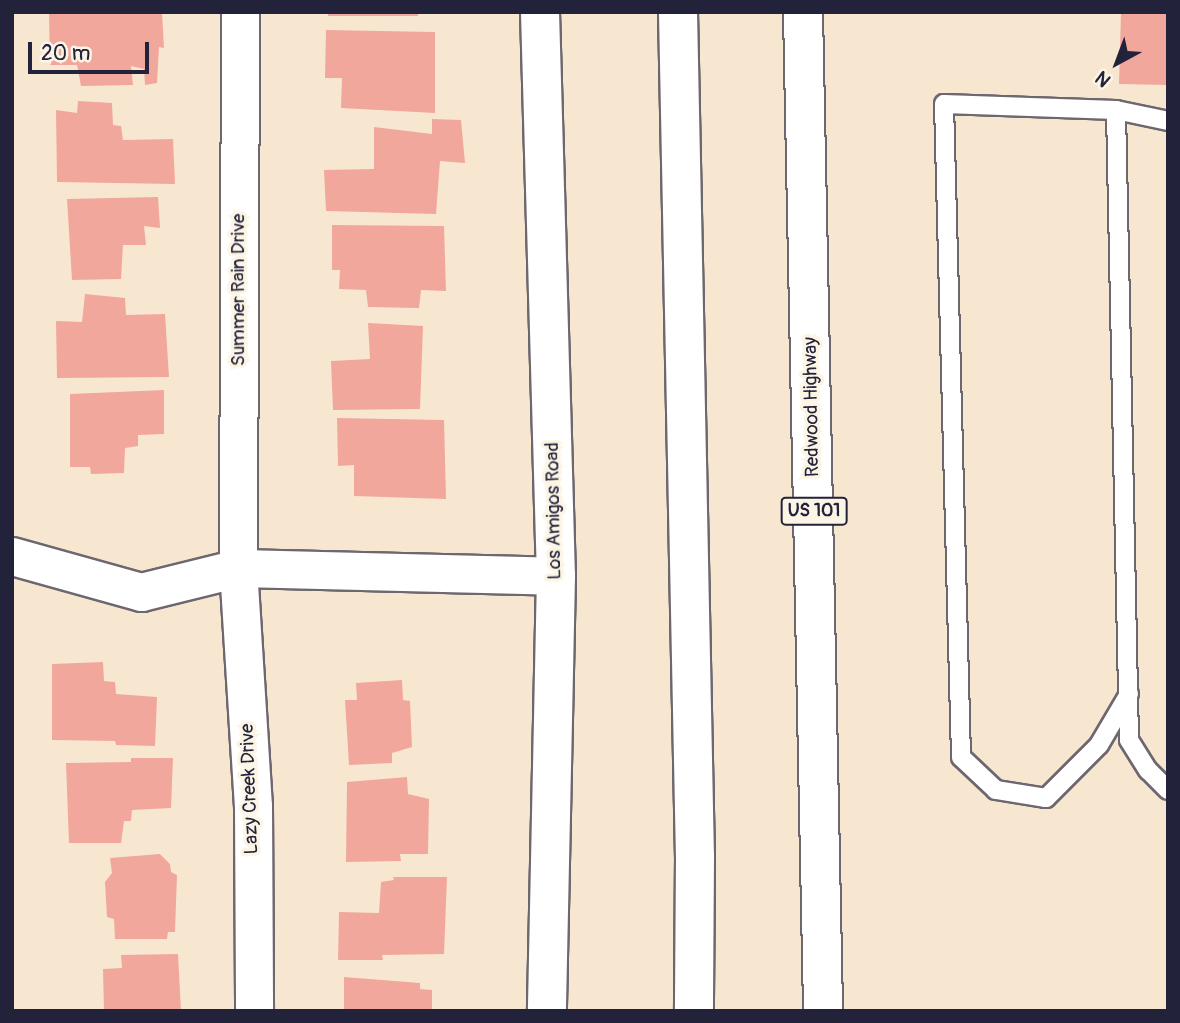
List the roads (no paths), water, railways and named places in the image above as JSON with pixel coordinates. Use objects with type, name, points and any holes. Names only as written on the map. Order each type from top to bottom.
[{"type":"main road","name":"Los Amigos Road","points":[[540,12],[556,576],[547,1011]]},
{"type":"main road","points":[[678,12],[695,857],[695,1011]]},
{"type":"main road","name":"Redwood Highway","points":[[803,12],[823,1011]]},
{"type":"street","name":"Summer Rain Drive","points":[[238,568],[240,12]]},
{"type":"street","points":[[12,556],[141,592],[238,568],[556,576]]},
{"type":"street","name":"Lazy Creek Drive","points":[[238,568],[253,806],[254,1011]]},
{"type":"lane","points":[[1129,694],[1099,745],[1046,798],[996,790],[961,757],[943,104],[1116,110],[1168,121]]},
{"type":"lane","points":[[1116,110],[1129,740],[1148,770],[1168,790]]}]
